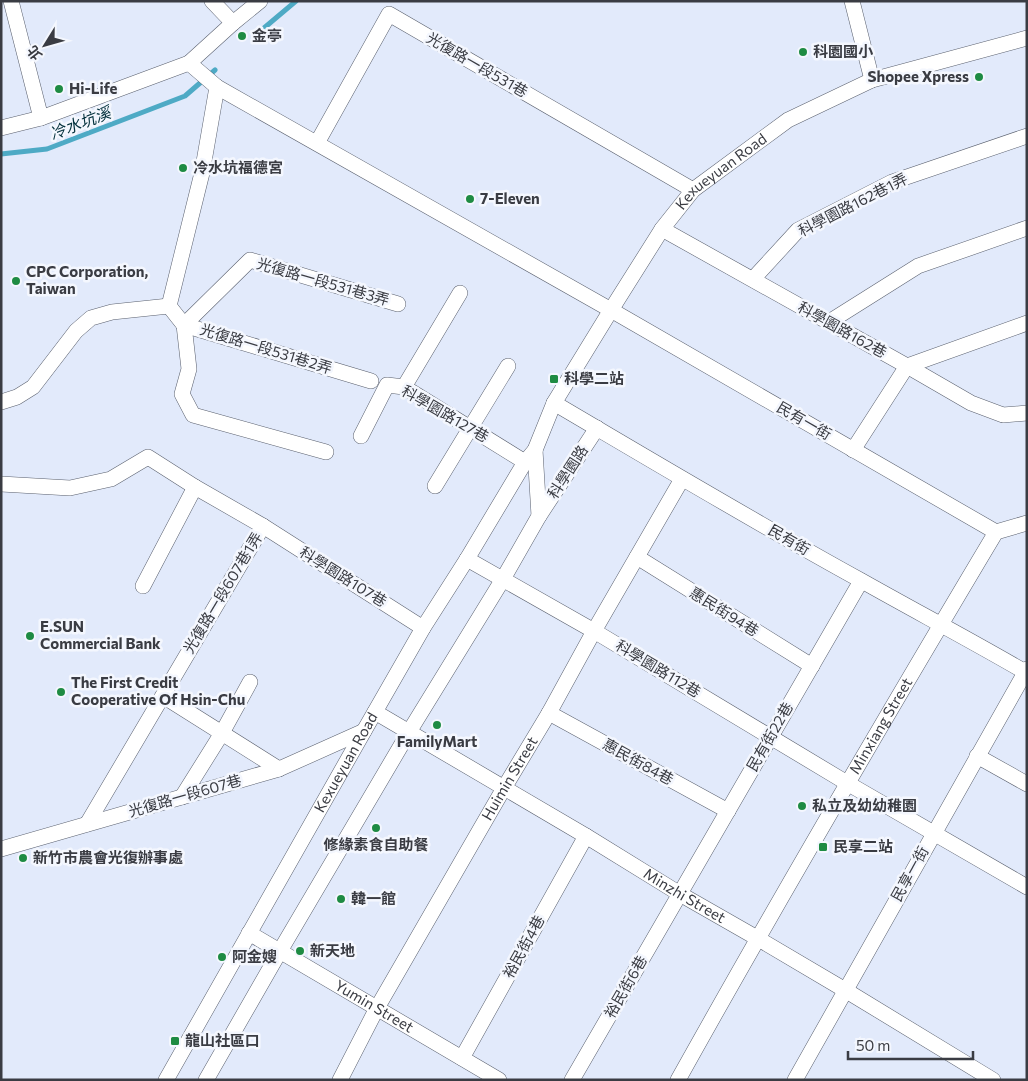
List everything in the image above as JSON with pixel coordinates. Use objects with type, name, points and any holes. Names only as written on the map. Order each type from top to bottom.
[{"type":"street","points":[[11,1],[41,118]]},
{"type":"street","points":[[212,1],[233,23]]},
{"type":"street","points":[[1,128],[41,118],[189,63],[260,1]]},
{"type":"street","points":[[852,1],[872,80]]},
{"type":"street","name":"光復路一段531巷","points":[[317,143],[389,14],[693,190]]},
{"type":"street","name":"Kexueyuan Road","points":[[166,1080],[423,628],[525,462],[535,450],[554,403],[662,229],[693,190],[788,120],[872,80],[1027,38]]},
{"type":"street","points":[[189,63],[217,87],[611,310]]},
{"type":"street","points":[[1,402],[17,397],[33,388],[76,331],[91,318],[112,312],[169,306],[202,173],[217,87]]},
{"type":"street","name":"科學園路162巷1弄","points":[[753,280],[798,230],[892,182],[1027,136]]},
{"type":"street","points":[[829,322],[918,266],[1027,228]]},
{"type":"street","name":"科學園路162巷","points":[[662,229],[971,403],[1003,415],[1027,413]]},
{"type":"street","name":"光復路一段531巷3弄","points":[[184,325],[250,260],[398,304]]},
{"type":"street","points":[[404,387],[460,293]]},
{"type":"street","name":"光復路一段531巷2弄","points":[[169,306],[184,325],[371,381]]},
{"type":"street","name":"民有一街","points":[[611,310],[996,532]]},
{"type":"street","points":[[853,450],[907,366],[1027,323]]},
{"type":"street","points":[[184,325],[189,368],[182,394],[193,415],[326,452]]},
{"type":"street","points":[[435,486],[508,366]]},
{"type":"street","name":"科學園路127巷","points":[[361,436],[387,385],[404,387],[525,462]]},
{"type":"street","name":"民有街","points":[[554,403],[682,480],[1026,671]]},
{"type":"street","name":"科學園路","points":[[539,516],[597,428]]},
{"type":"street","name":"Kexueyuan Road","points":[[535,450],[539,516]]},
{"type":"street","name":"光復路一段607巷1弄","points":[[1,484],[70,488],[111,479],[148,457],[262,526],[87,824]]},
{"type":"street","name":"Huimin Street","points":[[340,1080],[377,1008],[682,480]]},
{"type":"street","points":[[143,586],[195,487]]},
{"type":"street","points":[[206,1080],[409,732],[503,579],[539,516]]},
{"type":"street","points":[[996,532],[1027,523]]},
{"type":"street","name":"科學園路107巷","points":[[262,526],[423,628]]},
{"type":"street","name":"Minxiang Street","points":[[678,1080],[757,938],[996,532]]},
{"type":"street","name":"科學園路112巷","points":[[467,558],[594,631],[847,783],[1027,887]]},
{"type":"street","name":"惠民街94巷","points":[[637,558],[812,666]]},
{"type":"street","name":"民有街22巷","points":[[680,894],[861,581]]},
{"type":"street","name":"民享一街","points":[[795,1080],[1026,671]]},
{"type":"street","points":[[182,797],[222,733],[250,682]]},
{"type":"street","points":[[162,696],[280,769]]},
{"type":"street","name":"Minzhi Street","points":[[375,712],[845,990],[993,1080]]},
{"type":"street","name":"惠民街84巷","points":[[549,713],[728,812]]},
{"type":"street","name":"光復路一段607巷","points":[[1,849],[280,769],[364,731]]},
{"type":"street","points":[[977,756],[1027,784]]},
{"type":"street","name":"裕民街4巷","points":[[462,1058],[586,836]]},
{"type":"street","name":"裕民街6巷","points":[[572,1080],[680,894]]},
{"type":"street","name":"Yumin Street","points":[[249,934],[499,1080]]},
{"type":"waterway","name":"冷水坑溪","points":[[264,28],[296,1]]},
{"type":"waterway","name":"冷水坑溪","points":[[1,154],[47,149],[185,96],[215,70]]},
{"type":"place","name":"金亭","points":[[242,36]]},
{"type":"place","name":"科園國小","points":[[803,52]]},
{"type":"place","name":"Shopee Xpress","points":[[979,77]]},
{"type":"place","name":"Hi-Life","points":[[59,89]]},
{"type":"place","name":"冷水坑福德宮","points":[[183,168]]},
{"type":"place","name":"7-Eleven","points":[[470,199]]},
{"type":"place","name":"CPC Corporation, Taiwan","points":[[16,281]]},
{"type":"place","name":"科學二站","points":[[554,379]]},
{"type":"place","name":"E.SUN Commercial Bank","points":[[30,636]]},
{"type":"place","name":"The First Credit Cooperative Of Hsin-Chu","points":[[61,692]]},
{"type":"place","name":"FamilyMart","points":[[437,725]]},
{"type":"place","name":"私立及幼幼稚園","points":[[802,806]]},
{"type":"place","name":"修緣素食自助餐","points":[[376,828]]},
{"type":"place","name":"民享二站","points":[[823,847]]},
{"type":"place","name":"新竹市農會光復辦事處","points":[[23,858]]},
{"type":"place","name":"韓一館","points":[[341,899]]},
{"type":"place","name":"新天地","points":[[300,951]]},
{"type":"place","name":"阿金嫂","points":[[222,957]]},
{"type":"place","name":"龍山社區口","points":[[175,1041]]}]
